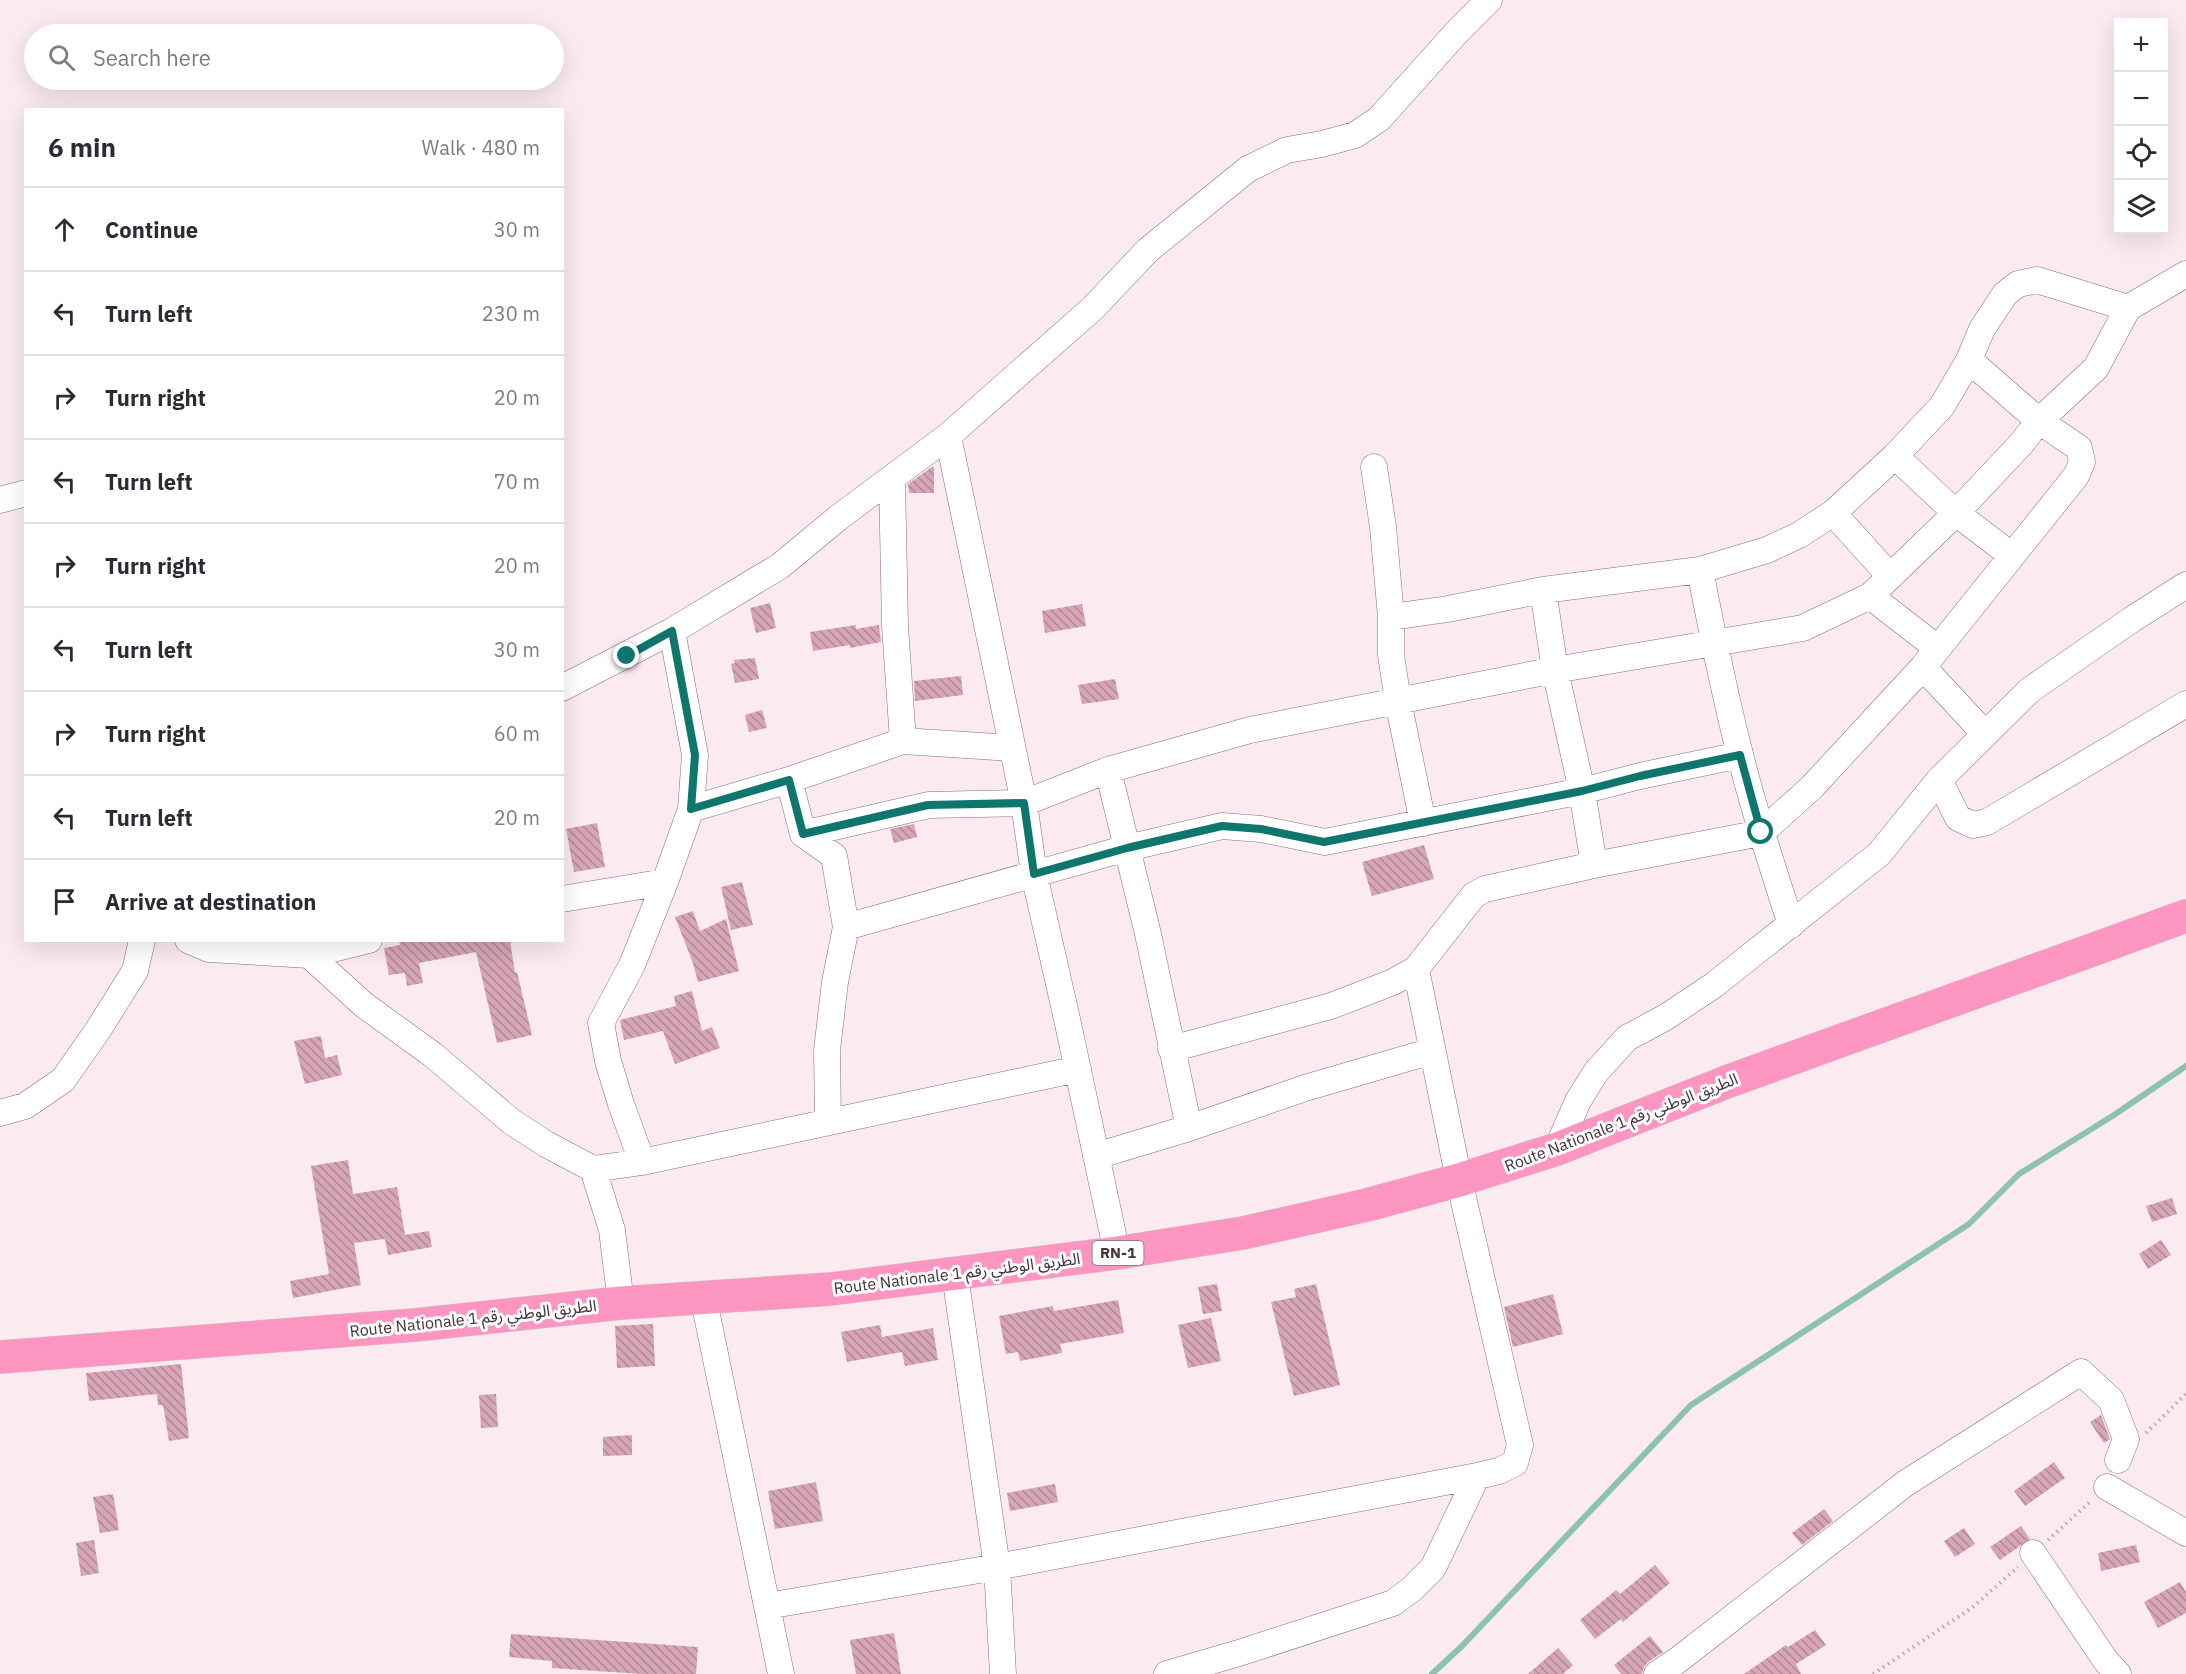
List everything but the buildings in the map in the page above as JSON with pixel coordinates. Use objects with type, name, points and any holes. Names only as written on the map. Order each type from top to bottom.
[{"type":"highway","name":"Route Nationale الطريق الوطني رقم 1","points":[[0,1357],[415,1325],[703,1296],[831,1289],[1117,1253],[1243,1233],[1367,1205],[1459,1180],[1557,1149],[1729,1081],[2186,916]]},
{"type":"street","points":[[564,687],[672,631],[780,566],[838,518],[948,436],[1093,308],[1148,250],[1248,169],[1287,150],[1355,135],[1379,118],[1489,0]]},
{"type":"street","points":[[803,834],[928,805],[1024,803],[1108,771],[1250,730],[1555,670],[1803,628],[1870,597],[1956,513],[2021,444],[2039,421],[2096,368],[2128,308],[2186,274]]},
{"type":"street","points":[[1391,617],[1448,609],[1543,590],[1700,570],[1767,550],[1799,535],[1833,513],[1895,456],[1942,406],[1969,360],[1988,320],[2005,294],[2018,284],[2037,280],[2128,308]]},
{"type":"street","points":[[1171,1049],[1331,1006],[1393,982],[1416,969],[1474,895],[1485,889],[1761,832],[1812,787],[1930,658],[2076,476],[2082,462],[2079,448],[2039,421],[1969,360]]},
{"type":"street","points":[[948,436],[1024,803],[1034,874],[1117,1253]]},
{"type":"street","points":[[1895,456],[1956,513],[2011,555]]},
{"type":"street","points":[[1374,467],[1383,527],[1391,617],[1391,655],[1423,823]]},
{"type":"street","points":[[892,478],[895,626],[903,741]]},
{"type":"street","points":[[0,500],[24,494]]},
{"type":"street","points":[[1833,513],[1890,576]]},
{"type":"street","points":[[1700,570],[1740,755],[1761,832],[1791,925]]},
{"type":"street","points":[[1557,1149],[1578,1101],[1596,1072],[1627,1038],[1695,998],[1879,854],[1939,780],[2030,690],[2186,585]]},
{"type":"street","points":[[1543,590],[1555,670],[1582,791],[1594,865]]},
{"type":"street","points":[[1870,597],[1930,658],[1985,734]]},
{"type":"street","points":[[642,1162],[608,1061],[601,1023],[632,965],[691,809],[695,755],[672,631]]},
{"type":"street","points":[[1939,780],[1958,818],[1973,825],[1987,822],[2186,704]]},
{"type":"street","points":[[691,809],[789,780],[903,741],[1012,747]]},
{"type":"street","points":[[846,927],[1127,848],[1222,826],[1261,829],[1324,842],[1582,791],[1740,755]]},
{"type":"street","points":[[1108,771],[1148,934],[1189,1128]]},
{"type":"street","points":[[789,780],[803,834],[834,856],[846,927],[835,982],[827,1050],[828,1122]]},
{"type":"street","points":[[564,899],[665,882]]},
{"type":"street","points":[[0,1113],[25,1106],[63,1080],[135,971],[142,942]]},
{"type":"street","points":[[192,942],[208,949],[309,955],[361,942]]},
{"type":"street","points":[[309,955],[364,1005],[433,1055],[512,1122],[546,1144],[593,1169],[642,1162],[1078,1069]]},
{"type":"street","points":[[767,1606],[997,1567],[1477,1476],[1499,1471],[1515,1463],[1520,1445],[1459,1180],[1416,969]]},
{"type":"street","points":[[1096,1156],[1189,1128],[1305,1088],[1432,1051]]},
{"type":"street","points":[[593,1169],[612,1230],[621,1303]]},
{"type":"street","points":[[955,1275],[997,1567],[1003,1674]]},
{"type":"street","points":[[703,1296],[781,1674]]},
{"type":"street","points":[[1657,1674],[1682,1667],[1906,1483],[2081,1372],[2111,1400],[2126,1439],[2118,1460]]},
{"type":"street","points":[[1167,1674],[1393,1603],[1412,1589],[1433,1568],[1477,1476]]},
{"type":"street","points":[[2107,1487],[2186,1533]]},
{"type":"street","points":[[2033,1553],[2106,1661],[2118,1674]]},
{"type":"waterway","points":[[1432,1674],[1462,1646],[1691,1405],[1969,1224],[2019,1174],[2114,1115],[2186,1066]]},
{"type":"route","points":[[627,656],[672,631],[695,755],[691,809],[789,780],[803,834],[928,805],[1024,803],[1034,874],[1127,848],[1222,826],[1261,829],[1324,842],[1582,791],[1740,755],[1761,832]]}]
